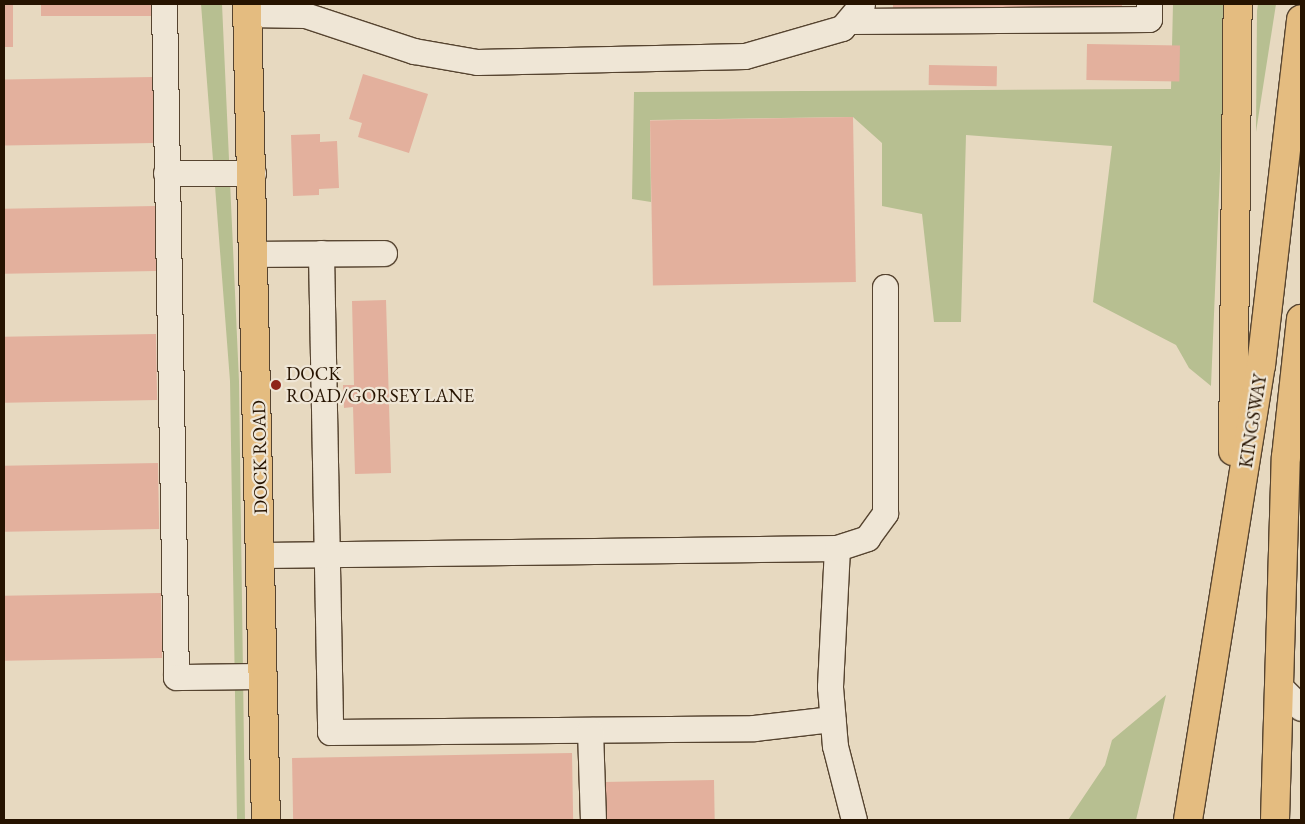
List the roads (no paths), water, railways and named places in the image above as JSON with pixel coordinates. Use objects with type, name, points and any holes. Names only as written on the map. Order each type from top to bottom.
[{"type":"highway","points":[[1231,565],[1238,4]]},
{"type":"highway","name":"DOCK ROAD","points":[[247,9],[255,254],[266,820]]},
{"type":"highway","name":"KINGSWAY","points":[[1188,820],[1231,565],[1261,366],[1301,19]]},
{"type":"highway","name":"KINGSWAY","points":[[1275,820],[1286,457],[1301,319]]},
{"type":"highway","points":[[1283,568],[1301,494]]},
{"type":"lane","points":[[164,4],[176,678],[264,676]]},
{"type":"lane","points":[[247,9],[322,11],[414,51],[477,62],[745,56],[842,28],[856,12],[1149,19],[1149,4]]},
{"type":"lane","points":[[166,173],[253,173]]},
{"type":"lane","points":[[321,253],[330,732],[754,728],[832,719]]},
{"type":"lane","points":[[255,254],[384,253]]},
{"type":"lane","points":[[262,555],[837,548],[867,538],[885,513],[885,287]]},
{"type":"lane","points":[[837,548],[832,719],[854,820]]},
{"type":"lane","points":[[1279,686],[1301,708]]},
{"type":"lane","points":[[590,730],[593,820]]},
{"type":"place","name":"DOCK ROAD/GORSEY LANE","points":[[276,385]]}]
